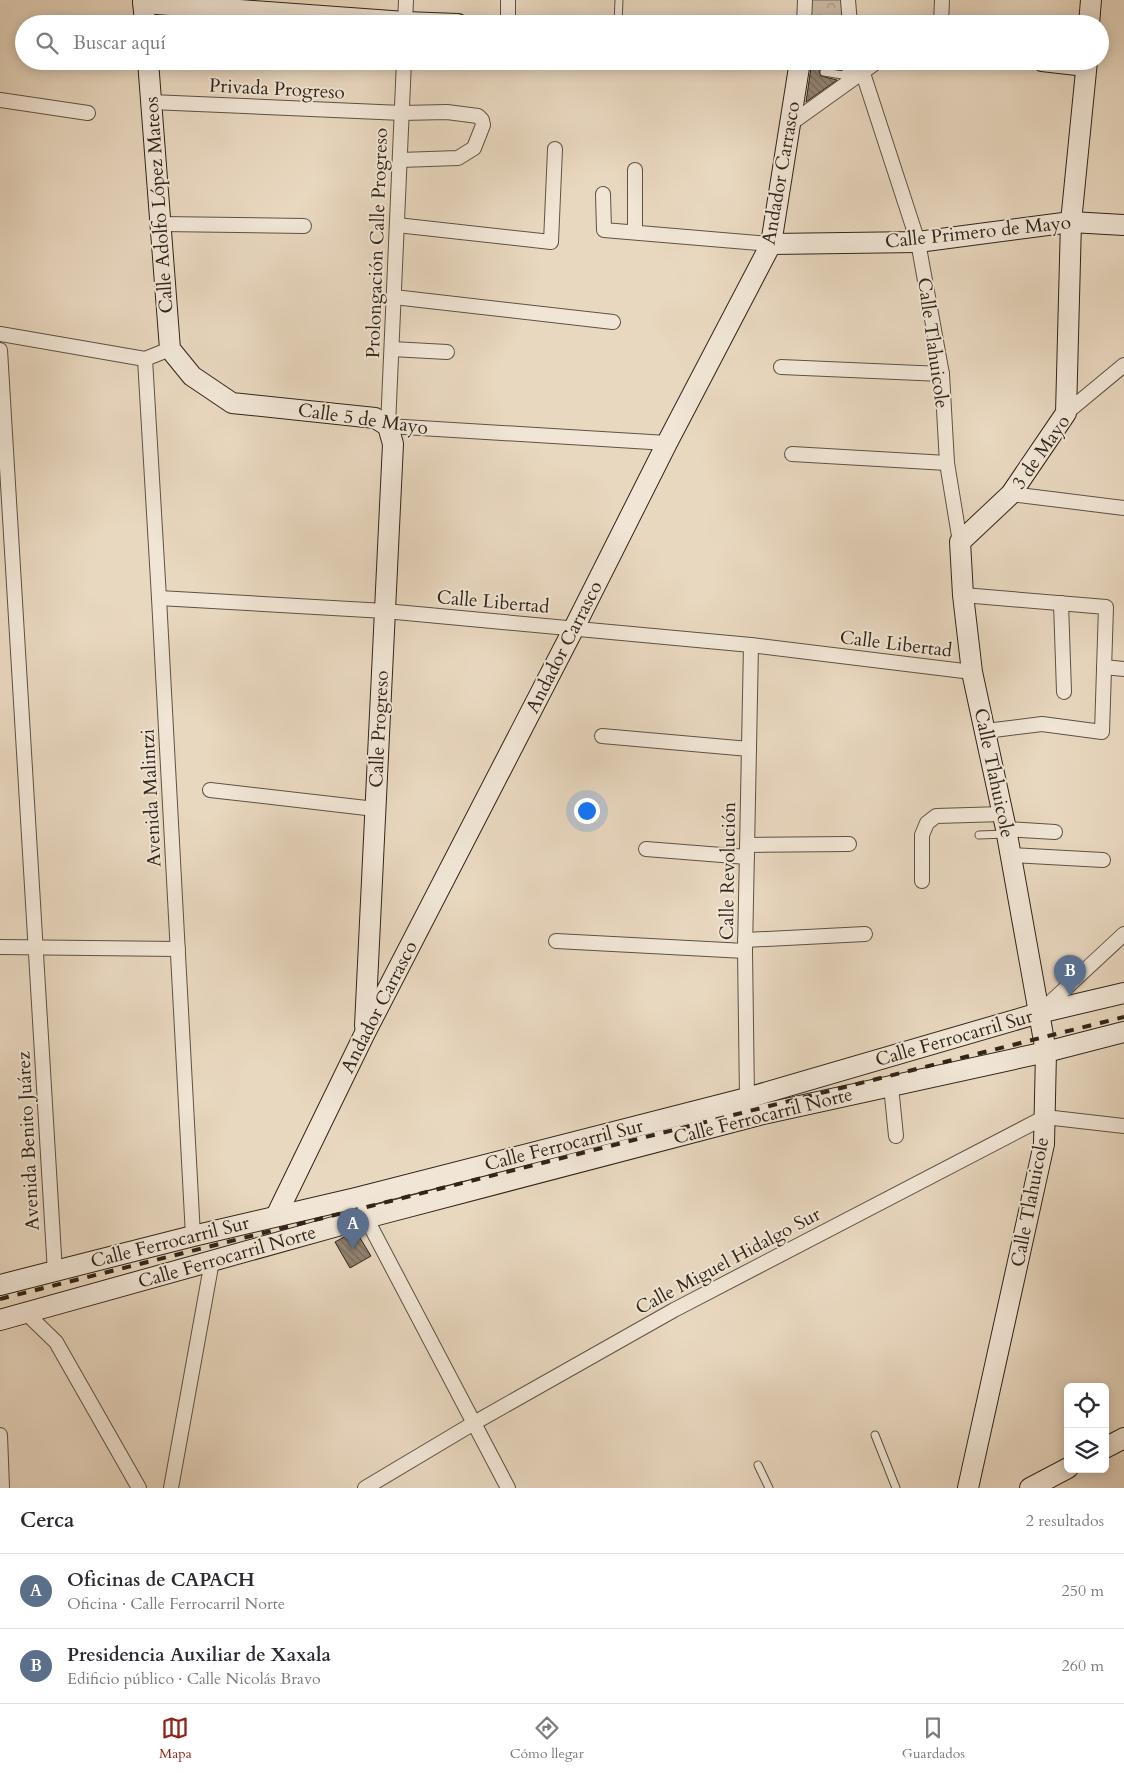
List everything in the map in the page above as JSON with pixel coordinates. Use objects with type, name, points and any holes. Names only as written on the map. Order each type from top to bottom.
[{"type":"main road","points":[[1089,15],[1090,0]]},
{"type":"main road","points":[[144,15],[143,2],[305,15]]},
{"type":"main road","name":"Calle Adolfo López Mateos","points":[[149,70],[170,349]]},
{"type":"main road","name":"Andador Carrasco","points":[[276,1216],[365,1033],[574,628],[667,442],[772,244],[799,70]]},
{"type":"main road","points":[[1066,413],[1071,222],[1086,70]]},
{"type":"main road","name":"Calle Primero de Mayo","points":[[772,244],[918,242],[1071,222],[1124,225]]},
{"type":"main road","name":"Calle 5 de Mayo","points":[[170,349],[192,376],[232,403],[375,418],[388,426]]},
{"type":"main road","name":"3 de Mayo","points":[[960,542],[1011,494],[1066,413]]},
{"type":"main road","name":"Calle Progreso","points":[[365,1033],[393,444],[388,426]]},
{"type":"main road","name":"Calle Tlahuicole","points":[[960,542],[962,595],[972,672],[1005,826],[1046,1052],[1044,1144],[968,1488]]},
{"type":"main road","name":"Calle Ferrocarril Sur","points":[[0,1285],[193,1236],[356,1198],[747,1098],[1039,1013],[1124,993]]},
{"type":"main road","name":"Calle Ferrocarril Norte","points":[[0,1320],[366,1218],[759,1115],[1046,1052],[1124,1032]]},
{"type":"main road","points":[[1109,1446],[1124,1438]]},
{"type":"main road","points":[[1038,1486],[1064,1470]]},
{"type":"street","points":[[405,15],[406,0]]},
{"type":"street","points":[[508,0],[508,15]]},
{"type":"street","points":[[804,15],[805,0]]},
{"type":"street","points":[[848,0],[849,15]]},
{"type":"street","points":[[941,15],[942,0]]},
{"type":"street","name":"Prolongación Calle Progreso","points":[[388,426],[404,70]]},
{"type":"street","points":[[790,124],[855,70]]},
{"type":"street","name":"Calle Tlahuicole","points":[[863,70],[918,242],[942,374],[947,463],[960,542]]},
{"type":"street","points":[[0,100],[88,113]]},
{"type":"street","name":"Privada Progreso","points":[[151,102],[402,113],[447,112],[478,116],[482,120],[483,125],[474,148],[458,158],[400,160]]},
{"type":"street","points":[[397,225],[551,242],[555,149]]},
{"type":"street","points":[[635,170],[635,232]]},
{"type":"street","points":[[603,194],[604,230],[772,244]]},
{"type":"street","points":[[161,224],[304,226]]},
{"type":"street","points":[[394,297],[613,322]]},
{"type":"street","points":[[0,334],[145,359],[170,349]]},
{"type":"street","points":[[392,349],[447,352]]},
{"type":"street","name":"Avenida Benito Juárez","points":[[0,350],[6,577],[35,948],[54,1272]]},
{"type":"street","name":"Avenida Malintzi","points":[[145,359],[193,1236]]},
{"type":"street","name":"3 de Mayo","points":[[1066,413],[1124,365]]},
{"type":"street","points":[[781,367],[942,374]]},
{"type":"street","name":"Calle 5 de Mayo","points":[[388,426],[667,442]]},
{"type":"street","points":[[792,454],[947,463]]},
{"type":"street","points":[[1011,494],[1124,508]]},
{"type":"street","points":[[962,595],[1106,606],[1102,732],[1042,724],[986,731]]},
{"type":"street","name":"Calle Libertad","points":[[159,598],[385,611],[574,628],[751,645],[972,672]]},
{"type":"street","points":[[1061,603],[1064,692]]},
{"type":"street","name":"Calle Revolución","points":[[747,1098],[745,945],[751,645]]},
{"type":"street","points":[[1104,667],[1124,669]]},
{"type":"street","points":[[602,736],[749,749]]},
{"type":"street","points":[[210,790],[375,809]]},
{"type":"street","points":[[922,880],[922,835],[927,823],[936,816],[1055,832]]},
{"type":"street","points":[[646,849],[747,851],[848,844]]},
{"type":"street","points":[[1010,855],[1103,860]]},
{"type":"street","points":[[556,941],[745,945],[865,934]]},
{"type":"street","points":[[1039,1013],[1124,934]]},
{"type":"street","points":[[0,947],[178,949]]},
{"type":"street","points":[[891,1086],[896,1136]]},
{"type":"street","points":[[1045,1117],[1124,1126]]},
{"type":"street","name":"Calle Miguel Hidalgo Sur","points":[[365,1488],[474,1423],[674,1310],[1045,1117]]},
{"type":"street","points":[[356,1198],[508,1488]]},
{"type":"street","points":[[171,1488],[212,1261]]},
{"type":"street","points":[[26,1313],[56,1342],[139,1488]]},
{"type":"street","points":[[0,1435],[2,1488]]},
{"type":"lane","points":[[618,15],[619,0]]},
{"type":"lane","points":[[824,72],[842,75],[852,70]]},
{"type":"lane","points":[[979,835],[1005,826]]},
{"type":"lane","points":[[876,1435],[896,1488]]},
{"type":"lane","points":[[758,1465],[769,1488]]},
{"type":"green space","points":[[809,0],[845,0],[846,15],[809,15]]},
{"type":"building","points":[[811,70],[820,70],[821,76],[837,80],[806,102]]},
{"type":"building","points":[[357,1233],[371,1256],[350,1268],[335,1242]]},
{"type":"railway","points":[[0,1299],[1124,1017]]},
{"type":"place","name":"Presidencia Auxiliar de Xaxala","points":[[1070,996]]},
{"type":"place","name":"Oficinas de CAPACH","points":[[353,1249]]}]
